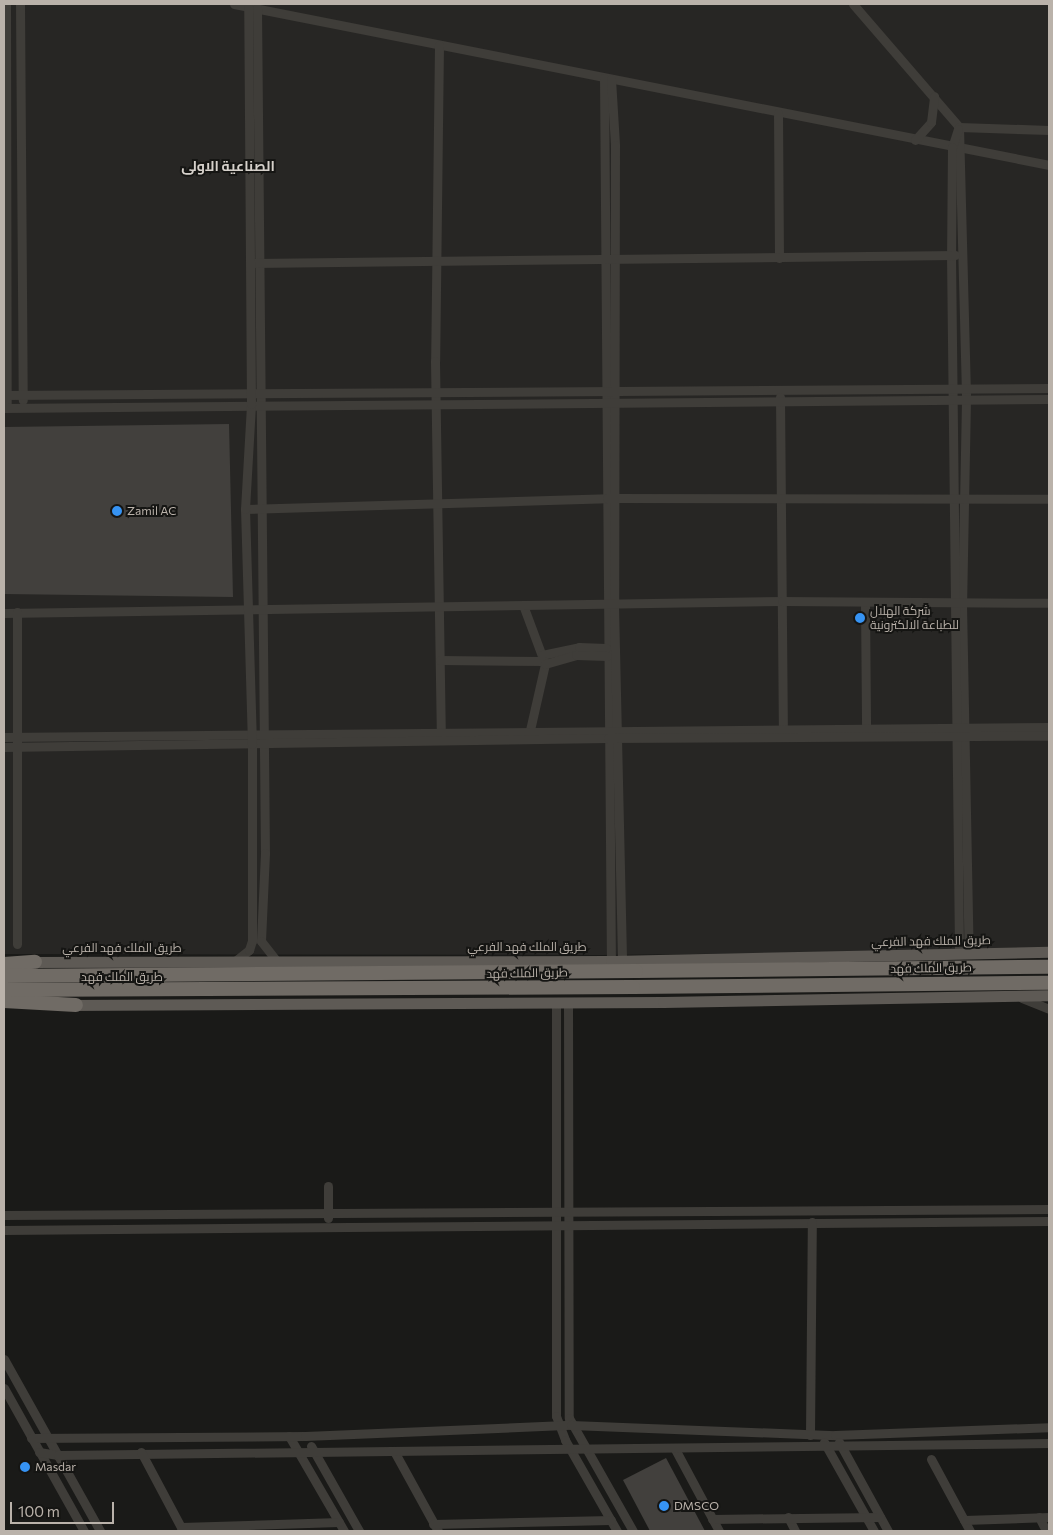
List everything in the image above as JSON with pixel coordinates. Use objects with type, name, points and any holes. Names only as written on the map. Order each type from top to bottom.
[{"type":"highway","points":[[4,963],[35,962]]},
{"type":"highway","name":"طريق الملك فهد","points":[[4,976],[1049,967]]},
{"type":"highway","name":"طريق الملك فهد","points":[[4,990],[633,987],[1049,982]]},
{"type":"highway","points":[[4,1001],[76,1005]]},
{"type":"main road","name":"طريق الملك فهد الفرعي","points":[[35,962],[617,961],[1049,952]]},
{"type":"main road","points":[[422,1002],[346,996],[338,992],[337,983],[350,971],[450,961]]},
{"type":"main road","points":[[4,1006],[422,1002],[568,1003],[1049,995]]},
{"type":"street","points":[[6,4],[5,408],[255,404],[1049,399]]},
{"type":"street","points":[[20,4],[24,408]]},
{"type":"street","points":[[234,4],[1049,165]]},
{"type":"street","points":[[853,4],[959,126],[951,255],[955,389],[953,499],[967,727],[961,734]]},
{"type":"street","points":[[252,7],[255,404],[261,509],[265,852],[261,941],[278,963]]},
{"type":"street","points":[[6,34],[20,35]]},
{"type":"street","points":[[439,45],[437,403],[441,736]]},
{"type":"street","points":[[608,79],[610,389],[612,401],[610,604],[617,961]]},
{"type":"street","points":[[915,140],[932,122],[934,96]]},
{"type":"street","points":[[778,112],[779,258]]},
{"type":"street","points":[[959,126],[1049,130]]},
{"type":"street","points":[[957,148],[963,255],[966,400],[965,487],[960,601],[964,954]]},
{"type":"street","points":[[6,199],[22,196]]},
{"type":"street","points":[[254,263],[963,255]]},
{"type":"street","points":[[5,395],[610,389],[1049,388]]},
{"type":"street","points":[[781,389],[783,738]]},
{"type":"street","points":[[235,961],[250,950],[252,941],[253,852],[250,610],[245,510],[255,404]]},
{"type":"street","points":[[953,499],[965,487]]},
{"type":"street","points":[[245,510],[438,502],[611,499],[1049,499]]},
{"type":"street","points":[[4,613],[440,608],[782,601],[865,604],[960,601],[1049,603]]},
{"type":"street","points":[[610,604],[606,652],[612,734]]},
{"type":"street","points":[[865,604],[866,727]]},
{"type":"street","points":[[523,605],[544,660],[530,730]]},
{"type":"street","points":[[17,612],[17,737],[15,747],[17,944]]},
{"type":"street","points":[[440,660],[544,660],[579,647],[606,652]]},
{"type":"street","points":[[250,680],[263,680]]},
{"type":"street","points":[[4,747],[263,739],[612,734],[782,727],[866,727],[961,734]]},
{"type":"street","points":[[967,727],[1049,727]]},
{"type":"street","points":[[441,736],[530,730],[783,738],[961,734],[1049,736]]},
{"type":"street","points":[[4,737],[251,740]]},
{"type":"street","points":[[253,852],[265,852]]},
{"type":"street","points":[[1012,995],[1049,1009]]},
{"type":"street","points":[[556,1002],[559,1428],[617,1531]]},
{"type":"street","points":[[568,1003],[571,1425],[588,1448],[633,1531]]},
{"type":"street","points":[[326,1226],[329,1213],[328,1186]]},
{"type":"street","points":[[4,1215],[1049,1209]]},
{"type":"street","points":[[4,1230],[559,1223],[1049,1221]]},
{"type":"street","points":[[810,1435],[812,1222]]},
{"type":"street","points":[[4,1359],[100,1531]]},
{"type":"street","points":[[4,1388],[84,1531]]},
{"type":"street","points":[[31,1438],[305,1436],[559,1428],[571,1425],[810,1435],[1049,1427]]},
{"type":"street","points":[[821,1435],[874,1531]]},
{"type":"street","points":[[835,1435],[888,1531]]},
{"type":"street","points":[[289,1436],[299,1450],[344,1531]]},
{"type":"street","points":[[305,1436],[359,1531]]},
{"type":"street","points":[[39,1452],[58,1455],[299,1450],[571,1450],[588,1448],[675,1449],[826,1445],[1049,1443]]},
{"type":"street","points":[[675,1449],[719,1531]]},
{"type":"street","points":[[394,1450],[436,1527],[513,1528],[611,1520]]},
{"type":"street","points":[[141,1452],[182,1529],[263,1528],[339,1522]]},
{"type":"street","points":[[931,1459],[970,1531]]},
{"type":"street","points":[[788,1517],[795,1531]]},
{"type":"street","points":[[712,1519],[880,1517]]},
{"type":"street","points":[[1039,1517],[1046,1531]]},
{"type":"street","points":[[964,1520],[1049,1517]]},
{"type":"shaded area","points":[[4,4],[1049,4],[1049,950],[601,955],[4,954]]},
{"type":"building","name":"Zamil AC","points":[[229,424],[233,597],[4,594],[4,427]]},
{"type":"building","name":"DMSCO","points":[[666,1458],[705,1531],[650,1531],[623,1480]]},
{"type":"place","name":"Zamil AC","points":[[117,511]]},
{"type":"place","name":"شركة الهلال للطباعة الالكترونية","points":[[860,618]]},
{"type":"place","name":"Masdar","points":[[25,1467]]},
{"type":"place","name":"DMSCO","points":[[664,1506]]},
{"type":"district","name":"الصناعية الاولى","points":[[228,166]]}]
